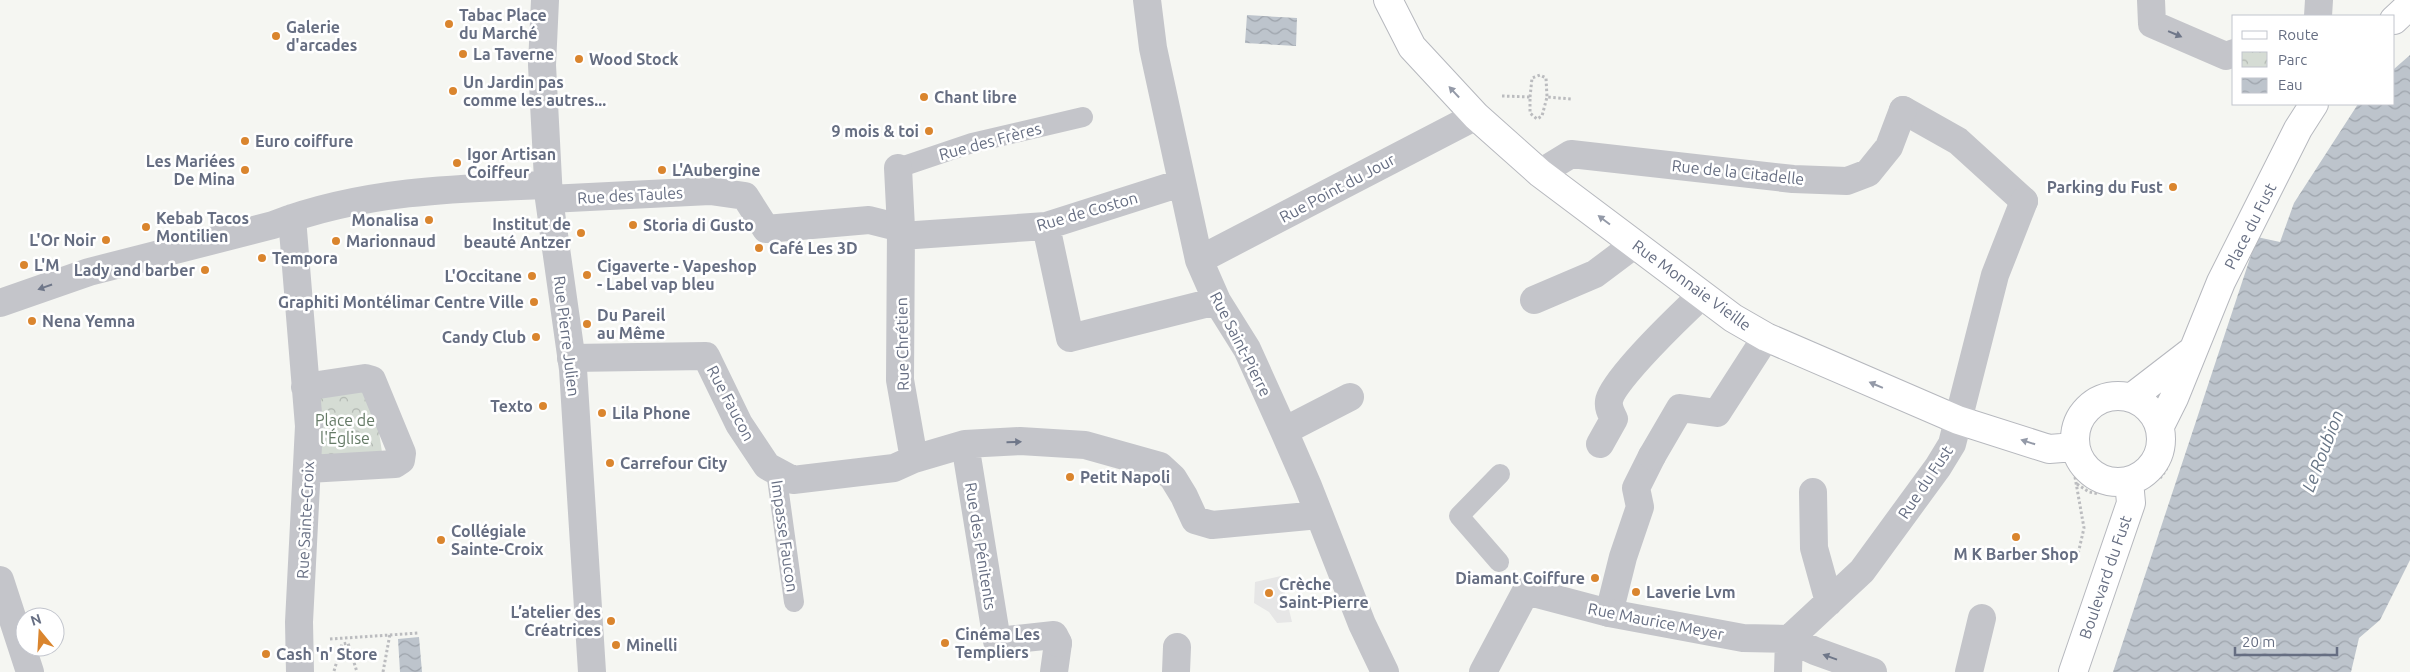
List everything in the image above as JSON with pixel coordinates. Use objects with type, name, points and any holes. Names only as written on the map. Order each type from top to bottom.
[{"type":"main road","name":"Rue Monnaie Vieille","points":[[1388,0],[1412,47],[1476,116],[1540,173],[1701,296],[1733,318],[1766,337],[1958,420],[2049,449],[2070,447]]},
{"type":"main road","points":[[2395,19],[2410,5]]},
{"type":"main road","name":"Place du Fust","points":[[2162,422],[2238,250],[2298,129],[2313,105]]},
{"type":"main road","name":"Place du Fust","points":[[2134,396],[2192,351]]},
{"type":"main road","points":[[2134,396],[2162,422],[2160,450],[2157,460],[2147,472],[2142,483],[2116,483],[2101,480],[2084,467],[2070,447],[2078,421],[2087,409],[2104,398],[2134,396]]},
{"type":"main road","name":"Boulevard du Fust","points":[[2075,668],[2131,502],[2142,483]]},
{"type":"street","name":"Rue Pierre Julien","points":[[545,0],[542,65],[548,192],[572,358],[592,672]]},
{"type":"street","name":"Rue Saint-Pierre","points":[[1147,0],[1153,48],[1199,260],[1218,301],[1247,349],[1320,515],[1362,624],[1385,672]]},
{"type":"street","points":[[2151,0],[2152,24],[2226,56],[2232,54]]},
{"type":"street","points":[[2318,15],[2319,0]]},
{"type":"street","name":"Rue de la Citadelle","points":[[1540,173],[1571,154],[1793,180],[1847,180],[1868,172],[1889,147],[1902,110],[1958,141],[2024,201]]},
{"type":"street","name":"Rue Point du Jour","points":[[1199,260],[1476,116]]},
{"type":"street","name":"Rue Chrétien","points":[[898,168],[901,232],[900,380],[914,459]]},
{"type":"street","name":"Rue de Coston","points":[[901,232],[1046,226],[1181,183]]},
{"type":"street","name":"Rue des Taules","points":[[0,302],[89,272],[273,225],[346,204],[433,190],[548,192],[710,191],[745,196],[766,229],[869,220],[901,232]]},
{"type":"street","name":"Rue du Fust","points":[[1789,639],[1862,571],[1938,467],[1952,444],[1995,275],[2024,201]]},
{"type":"street","name":"Rue Sainte-Croix","points":[[292,218],[309,426],[300,672]]},
{"type":"street","points":[[1046,226],[1070,338],[1218,301]]},
{"type":"street","points":[[1534,300],[1595,274],[1635,244]]},
{"type":"street","points":[[1600,444],[1614,419],[1609,411],[1609,399],[1635,362],[1701,296]]},
{"type":"street","points":[[1609,613],[1622,557],[1640,507],[1636,488],[1652,456],[1680,408],[1717,413],[1766,337]]},
{"type":"street","name":"Rue Faucon","points":[[572,358],[706,356],[739,424],[767,466],[793,480],[894,468],[914,459],[965,444],[1020,442],[1084,445],[1160,466],[1173,478],[1181,490],[1195,520],[1212,525],[1320,515]]},
{"type":"street","points":[[305,387],[365,378],[372,380],[402,453],[401,460],[395,464],[308,469]]},
{"type":"street","points":[[1284,431],[1350,397]]},
{"type":"street","name":"Rue des Pénitents","points":[[965,444],[997,641],[1054,635],[1058,643],[1054,672]]},
{"type":"street","points":[[1813,492],[1814,548],[1829,602]]},
{"type":"street","points":[[0,580],[30,672]]},
{"type":"street","name":"Rue Maurice Meyer","points":[[1483,672],[1520,584],[1609,613],[1743,638],[1789,639],[1815,651],[1873,672]]},
{"type":"street","points":[[1969,672],[1982,618]]},
{"type":"street","points":[[1788,672],[1789,639]]},
{"type":"lane","name":"Rue des Frères","points":[[898,168],[972,143],[1083,117]]},
{"type":"lane","name":"Impasse Faucon","points":[[776,471],[794,602]]},
{"type":"lane","points":[[1499,562],[1459,516],[1500,474]]},
{"type":"path","points":[[1540,75],[1546,78],[1547,97],[1542,116],[1537,119],[1530,113],[1530,96],[1532,78],[1540,75]]},
{"type":"path","points":[[1501,96],[1530,96]]},
{"type":"path","points":[[1547,97],[1571,99]]},
{"type":"path","points":[[2077,484],[2070,447],[2062,435],[2068,416],[2084,401],[2102,392],[2123,388],[2134,396]]},
{"type":"path","points":[[2142,483],[2166,470],[2172,451],[2170,430],[2162,422]]},
{"type":"path","points":[[300,642],[418,633]]},
{"type":"path","points":[[384,672],[390,634]]},
{"type":"path","points":[[333,672],[342,644],[348,643],[357,672]]},
{"type":"shaded area","name":"Crèche Saint-Pierre","points":[[1281,576],[1292,622],[1277,623],[1269,612],[1254,603],[1255,582]]},
{"type":"green space","name":"Place de l'Église","points":[[370,372],[383,459],[314,467],[309,378]]},
{"type":"water","points":[[1247,15],[1297,18],[1296,46],[1245,43]]},
{"type":"water","name":"Le Roubion","points":[[2410,55],[2410,560],[2380,620],[2359,638],[2351,672],[2113,672],[2257,237],[2280,242],[2294,203],[2357,105],[2395,105],[2395,68]]},
{"type":"water","points":[[419,637],[422,672],[400,672],[398,639]]},
{"type":"place","name":"Tabac Place du Marché","points":[[449,24]]},
{"type":"place","name":"Galerie d'arcades","points":[[276,36]]},
{"type":"place","name":"La Taverne","points":[[463,54]]},
{"type":"place","name":"Wood Stock","points":[[579,59]]},
{"type":"place","name":"Un Jardin pas comme les autres...","points":[[453,91]]},
{"type":"place","name":"Chant libre","points":[[924,97]]},
{"type":"place","name":"9 mois & toi","points":[[929,131]]},
{"type":"place","name":"Euro coiffure","points":[[245,141]]},
{"type":"place","name":"Igor Artisan Coiffeur","points":[[457,163]]},
{"type":"place","name":"Les Mariées De Mina","points":[[245,170]]},
{"type":"place","name":"L'Aubergine","points":[[662,170]]},
{"type":"place","name":"Parking du Fust","points":[[2173,187]]},
{"type":"place","name":"Monalisa","points":[[429,220]]},
{"type":"place","name":"Storia di Gusto","points":[[633,225]]},
{"type":"place","name":"Kebab Tacos Montilien","points":[[146,227]]},
{"type":"place","name":"Institut de beauté Antzer","points":[[581,233]]},
{"type":"place","name":"L'Or Noir","points":[[106,240]]},
{"type":"place","name":"Marionnaud","points":[[336,241]]},
{"type":"place","name":"Café Les 3D","points":[[759,248]]},
{"type":"place","name":"Tempora","points":[[262,258]]},
{"type":"place","name":"L'M","points":[[24,265]]},
{"type":"place","name":"Lady and barber","points":[[205,270]]},
{"type":"place","name":"Cigaverte - Vapeshop - Label vap bleu","points":[[587,275]]},
{"type":"place","name":"L'Occitane","points":[[532,276]]},
{"type":"place","name":"Graphiti Montélimar Centre Ville","points":[[534,302]]},
{"type":"place","name":"Nena Yemna","points":[[32,321]]},
{"type":"place","name":"Du Pareil au Même","points":[[587,324]]},
{"type":"place","name":"Candy Club","points":[[536,337]]},
{"type":"place","name":"Texto","points":[[543,406]]},
{"type":"place","name":"Lila Phone","points":[[602,413]]},
{"type":"place","name":"Carrefour City","points":[[610,463]]},
{"type":"place","name":"Petit Napoli","points":[[1070,477]]},
{"type":"place","name":"M K Barber Shop","points":[[2016,537]]},
{"type":"place","name":"Collégiale Sainte-Croix","points":[[441,540]]},
{"type":"place","name":"Diamant Coiffure","points":[[1595,578]]},
{"type":"place","name":"Laverie Lvm","points":[[1636,592]]},
{"type":"place","name":"Crèche Saint-Pierre","points":[[1269,593]]},
{"type":"place","name":"L’atelier des Créatrices","points":[[611,621]]},
{"type":"place","name":"Cinéma Les Templiers","points":[[945,643]]},
{"type":"place","name":"Minelli","points":[[616,645]]},
{"type":"place","name":"Cash 'n' Store","points":[[266,654]]}]
